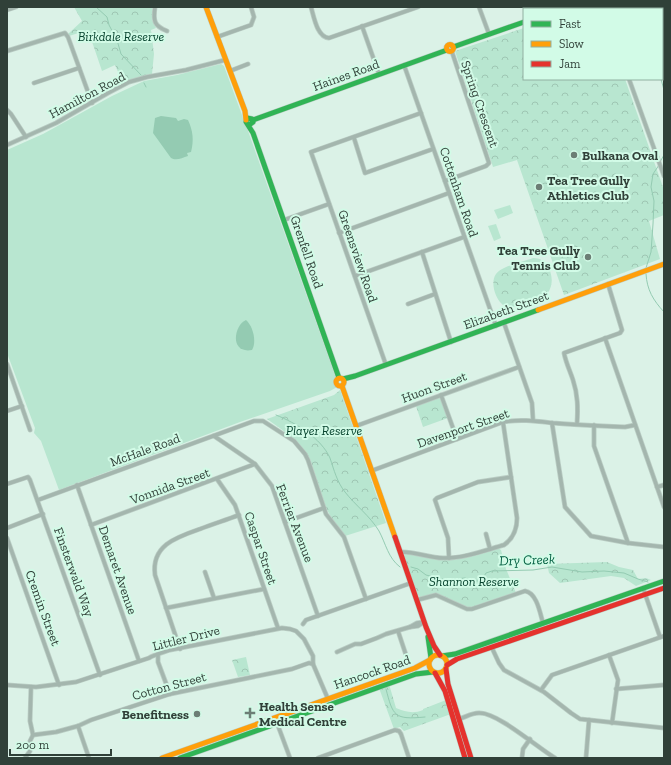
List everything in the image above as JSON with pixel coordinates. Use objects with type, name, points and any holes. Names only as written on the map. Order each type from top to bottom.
[{"type":"main road","name":"Grenfell Road","points":[[206,7],[225,60],[250,121],[342,381],[356,426],[425,624],[434,646],[441,656]]},
{"type":"main road","name":"Haines Road","points":[[250,121],[404,65],[450,50],[523,22]]},
{"type":"main road","name":"Elizabeth Street","points":[[342,381],[664,264]]},
{"type":"main road","points":[[465,758],[443,686],[429,667],[430,659],[435,655],[441,656],[455,654],[664,581]]},
{"type":"main road","points":[[434,673],[442,673],[457,659],[664,588]]},
{"type":"main road","name":"Grenfell Road","points":[[425,624],[430,659]]},
{"type":"main road","points":[[441,656],[446,660],[448,684],[471,758]]},
{"type":"main road","name":"Hancock Road","points":[[162,758],[420,666],[430,659]]},
{"type":"main road","name":"Hancock Road","points":[[180,758],[416,674],[426,672],[434,673]]},
{"type":"main road","points":[[322,708],[328,699],[333,701],[342,700]]},
{"type":"main road","points":[[265,721],[277,723],[282,715]]},
{"type":"main road","points":[[454,721],[459,719]]},
{"type":"street","points":[[7,10],[16,7]]},
{"type":"street","points":[[155,7],[154,20],[156,24],[160,28],[167,31]]},
{"type":"street","points":[[217,37],[249,26],[253,22],[254,17],[251,7]]},
{"type":"street","points":[[311,7],[321,34],[325,38],[329,38],[418,7]]},
{"type":"street","points":[[479,7],[489,34]]},
{"type":"street","points":[[362,26],[379,74]]},
{"type":"street","points":[[7,51],[65,33],[68,36],[92,103]]},
{"type":"street","name":"Spring Crescent","points":[[445,181],[486,166],[489,163],[450,50]]},
{"type":"street","name":"Hamilton Road","points":[[7,144],[56,123],[118,87],[138,79],[186,70],[225,60]]},
{"type":"street","points":[[230,71],[248,64]]},
{"type":"street","name":"Cottenham Road","points":[[404,65],[496,326]]},
{"type":"street","points":[[34,83],[79,68]]},
{"type":"street","points":[[629,80],[664,176]]},
{"type":"street","points":[[7,110],[26,137]]},
{"type":"street","points":[[421,113],[354,138],[365,173],[433,149]]},
{"type":"street","name":"Greensview Road","points":[[354,138],[312,152],[386,365]]},
{"type":"street","points":[[339,233],[449,193]]},
{"type":"street","points":[[284,220],[329,204]]},
{"type":"street","points":[[355,276],[464,237]]},
{"type":"street","points":[[422,252],[451,342]]},
{"type":"street","points":[[577,424],[577,395],[564,353],[620,333],[622,330],[608,284]]},
{"type":"street","points":[[408,304],[435,294]]},
{"type":"street","points":[[504,323],[532,403],[533,420]]},
{"type":"street","points":[[605,338],[664,507]]},
{"type":"street","points":[[7,364],[30,430]]},
{"type":"street","name":"Huon Street","points":[[356,426],[519,367]]},
{"type":"street","points":[[441,395],[457,439]]},
{"type":"street","points":[[7,411],[22,406]]},
{"type":"street","name":"McHale Road","points":[[38,500],[259,420],[263,421],[294,441],[305,454],[324,508]]},
{"type":"street","name":"Davenport Street","points":[[372,471],[503,422],[533,420],[552,423],[625,427],[635,425]]},
{"type":"street","points":[[400,552],[454,558],[504,545],[514,535],[517,525],[503,422]]},
{"type":"street","points":[[552,423],[566,507],[591,536],[628,543],[664,547]]},
{"type":"street","points":[[594,425],[594,446],[628,543]]},
{"type":"street","name":"Ferrier Avenue","points":[[214,436],[254,464],[272,486],[318,616]]},
{"type":"street","name":"Vonnida Street","points":[[91,524],[217,479],[254,464]]},
{"type":"street","name":"Finsterwald Way","points":[[7,484],[28,477],[30,480],[100,675]]},
{"type":"street","points":[[449,558],[448,538],[435,500],[478,482],[511,477]]},
{"type":"street","name":"Caspar Street","points":[[217,479],[235,505],[278,628]]},
{"type":"street","name":"Demaret Avenue","points":[[77,485],[139,661]]},
{"type":"street","points":[[657,487],[664,485]]},
{"type":"street","points":[[285,522],[324,508],[330,520],[344,537],[366,599]]},
{"type":"street","points":[[7,528],[43,514]]},
{"type":"street","points":[[180,649],[155,571],[156,560],[164,547],[175,538],[238,515]]},
{"type":"street","points":[[486,534],[490,549]]},
{"type":"street","name":"Cremin Street","points":[[7,538],[59,685]]},
{"type":"street","points":[[205,572],[214,598]]},
{"type":"street","points":[[303,624],[306,620],[411,583]]},
{"type":"street","points":[[541,690],[552,675],[662,637],[643,588]]},
{"type":"street","points":[[166,608],[264,589]]},
{"type":"street","points":[[417,600],[436,596],[467,609],[472,609],[528,591],[534,597],[544,623]]},
{"type":"street","points":[[337,652],[355,644],[361,644],[386,634],[425,624]]},
{"type":"street","name":"Littler Drive","points":[[7,685],[31,687],[76,682],[170,650],[278,628],[290,629],[301,635],[313,656],[313,664],[328,699]]},
{"type":"street","points":[[398,631],[406,655]]},
{"type":"street","points":[[492,648],[498,662],[504,670],[541,690],[583,720],[664,728]]},
{"type":"street","points":[[158,655],[158,662],[170,694]]},
{"type":"street","points":[[609,655],[618,680],[612,723]]},
{"type":"street","name":"Cotton Street","points":[[33,735],[56,732],[78,726],[91,720],[170,694],[313,664]]},
{"type":"street","points":[[616,689],[664,685]]},
{"type":"street","points":[[25,758],[30,751],[30,741],[33,735],[30,721],[31,687]]},
{"type":"street","points":[[459,719],[475,713],[483,713],[494,717],[530,739],[555,758]]},
{"type":"street","points":[[586,758],[589,720]]},
{"type":"street","points":[[277,723],[290,758]]},
{"type":"street","points":[[78,726],[89,758]]},
{"type":"street","points":[[318,758],[396,730],[401,734],[409,758]]},
{"type":"street","points":[[522,758],[523,749],[530,739]]},
{"type":"green space","name":"Birkdale Reserve","points":[[74,7],[153,7],[152,20],[156,28],[151,30],[154,54],[152,74],[123,83],[115,65],[102,71],[88,30],[69,36],[68,34],[82,21]]},
{"type":"green space","points":[[523,28],[523,80],[625,80],[664,190],[664,215],[649,221],[660,259],[564,295],[517,160],[493,167],[455,51]]},
{"type":"green space","points":[[221,64],[224,66],[244,124],[247,128],[336,378],[337,387],[330,391],[240,422],[59,490],[41,441],[34,433],[35,428],[7,353],[7,150],[43,134],[112,96],[144,81],[177,75]]},
{"type":"green space","points":[[510,205],[513,213],[498,219],[494,210]]},
{"type":"green space","points":[[496,224],[501,238],[494,241],[488,226]]},
{"type":"green space","points":[[533,258],[539,259],[548,266],[552,278],[550,290],[546,295],[534,302],[514,307],[505,306],[500,302],[494,290],[494,277],[499,271],[508,266]]},
{"type":"green space","name":"Player Reserve","points":[[340,390],[386,523],[345,536],[332,519],[326,508],[310,459],[306,453],[285,432],[267,419],[334,395]]},
{"type":"green space","points":[[439,398],[441,399],[448,418],[423,427],[416,406]]},
{"type":"green space","name":"Shannon Reserve","points":[[498,548],[501,550],[506,569],[516,593],[476,607],[467,607],[436,594],[420,597],[417,594],[404,556],[406,553],[443,560],[454,560]]},
{"type":"green space","points":[[607,562],[619,567],[633,570],[638,579],[646,578],[651,580],[636,586],[624,578],[611,576],[560,583],[549,573],[547,564]]},
{"type":"green space","points":[[246,657],[250,675],[238,677],[232,660]]},
{"type":"green space","points":[[389,684],[396,708],[416,712],[446,700],[451,714],[404,731],[400,727],[394,729],[379,688]]},
{"type":"shaded area","points":[[161,116],[176,118],[178,121],[184,119],[188,120],[193,140],[191,152],[187,153],[188,156],[177,159],[171,158],[153,133],[155,118]]},
{"type":"shaded area","points":[[246,320],[251,326],[254,334],[252,350],[240,348],[237,344],[236,338],[239,327]]},
{"type":"waterway","points":[[96,7],[107,17],[109,25],[117,40],[121,54],[141,75]]},
{"type":"waterway","points":[[661,80],[664,90]]},
{"type":"waterway","points":[[144,83],[146,87]]},
{"type":"waterway","points":[[660,162],[664,155]]},
{"type":"waterway","points":[[646,268],[651,252],[653,224],[654,201],[651,187],[653,174],[659,165]]},
{"type":"waterway","points":[[646,274],[651,294],[664,312]]},
{"type":"waterway","name":"Dry Creek","points":[[276,415],[300,427],[321,444],[330,458],[342,488],[367,515],[379,531],[390,555],[400,567]]},
{"type":"waterway","name":"Dry Creek","points":[[411,567],[418,569],[426,575],[446,580],[465,578],[478,581],[483,578],[486,573],[492,571],[533,570],[552,567],[582,572],[604,571],[624,573],[648,582]]},
{"type":"waterway","points":[[386,689],[393,711],[396,714],[407,718],[425,717]]},
{"type":"traffic: fast","points":[[453,47],[523,22]]},
{"type":"traffic: fast","points":[[253,120],[447,50]]},
{"type":"traffic: fast","points":[[249,125],[253,122],[252,119],[247,118],[246,122],[253,133],[339,378]]},
{"type":"traffic: fast","points":[[343,379],[538,310]]},
{"type":"traffic: fast","points":[[442,656],[455,654],[664,581]]},
{"type":"traffic: fast","points":[[428,637],[431,658]]},
{"type":"traffic: fast","points":[[180,758],[416,674],[433,672]]},
{"type":"traffic: slow","points":[[206,7],[245,111],[246,120]]},
{"type":"traffic: slow","points":[[450,44],[453,45],[454,48],[453,51],[450,52],[447,51],[446,48],[447,45],[450,44]]},
{"type":"traffic: slow","points":[[538,310],[664,264]]},
{"type":"traffic: slow","points":[[338,378],[342,378],[344,382],[342,386],[338,386],[336,384],[336,380],[338,378]]},
{"type":"traffic: slow","points":[[342,386],[395,537]]},
{"type":"traffic: slow","points":[[434,655],[442,655],[447,660],[447,664],[445,671],[442,673],[434,673],[429,668],[429,660],[434,655]]},
{"type":"traffic: slow","points":[[162,758],[415,668],[430,660]]},
{"type":"traffic: jam","points":[[395,537],[426,627],[434,646],[440,655]]},
{"type":"traffic: jam","points":[[447,665],[457,659],[664,588]]},
{"type":"traffic: jam","points":[[446,669],[448,684],[471,758]]},
{"type":"traffic: jam","points":[[435,673],[445,691],[465,758]]},
{"type":"place","name":"Bulkana Oval","points":[[574,155]]},
{"type":"place","name":"Tea Tree Gully Athletics Club","points":[[539,187]]},
{"type":"place","name":"Tea Tree Gully Tennis Club","points":[[588,257]]},
{"type":"place","name":"Health Sense Medical Centre","points":[[250,713]]},
{"type":"place","name":"Benefitness","points":[[197,714]]}]
